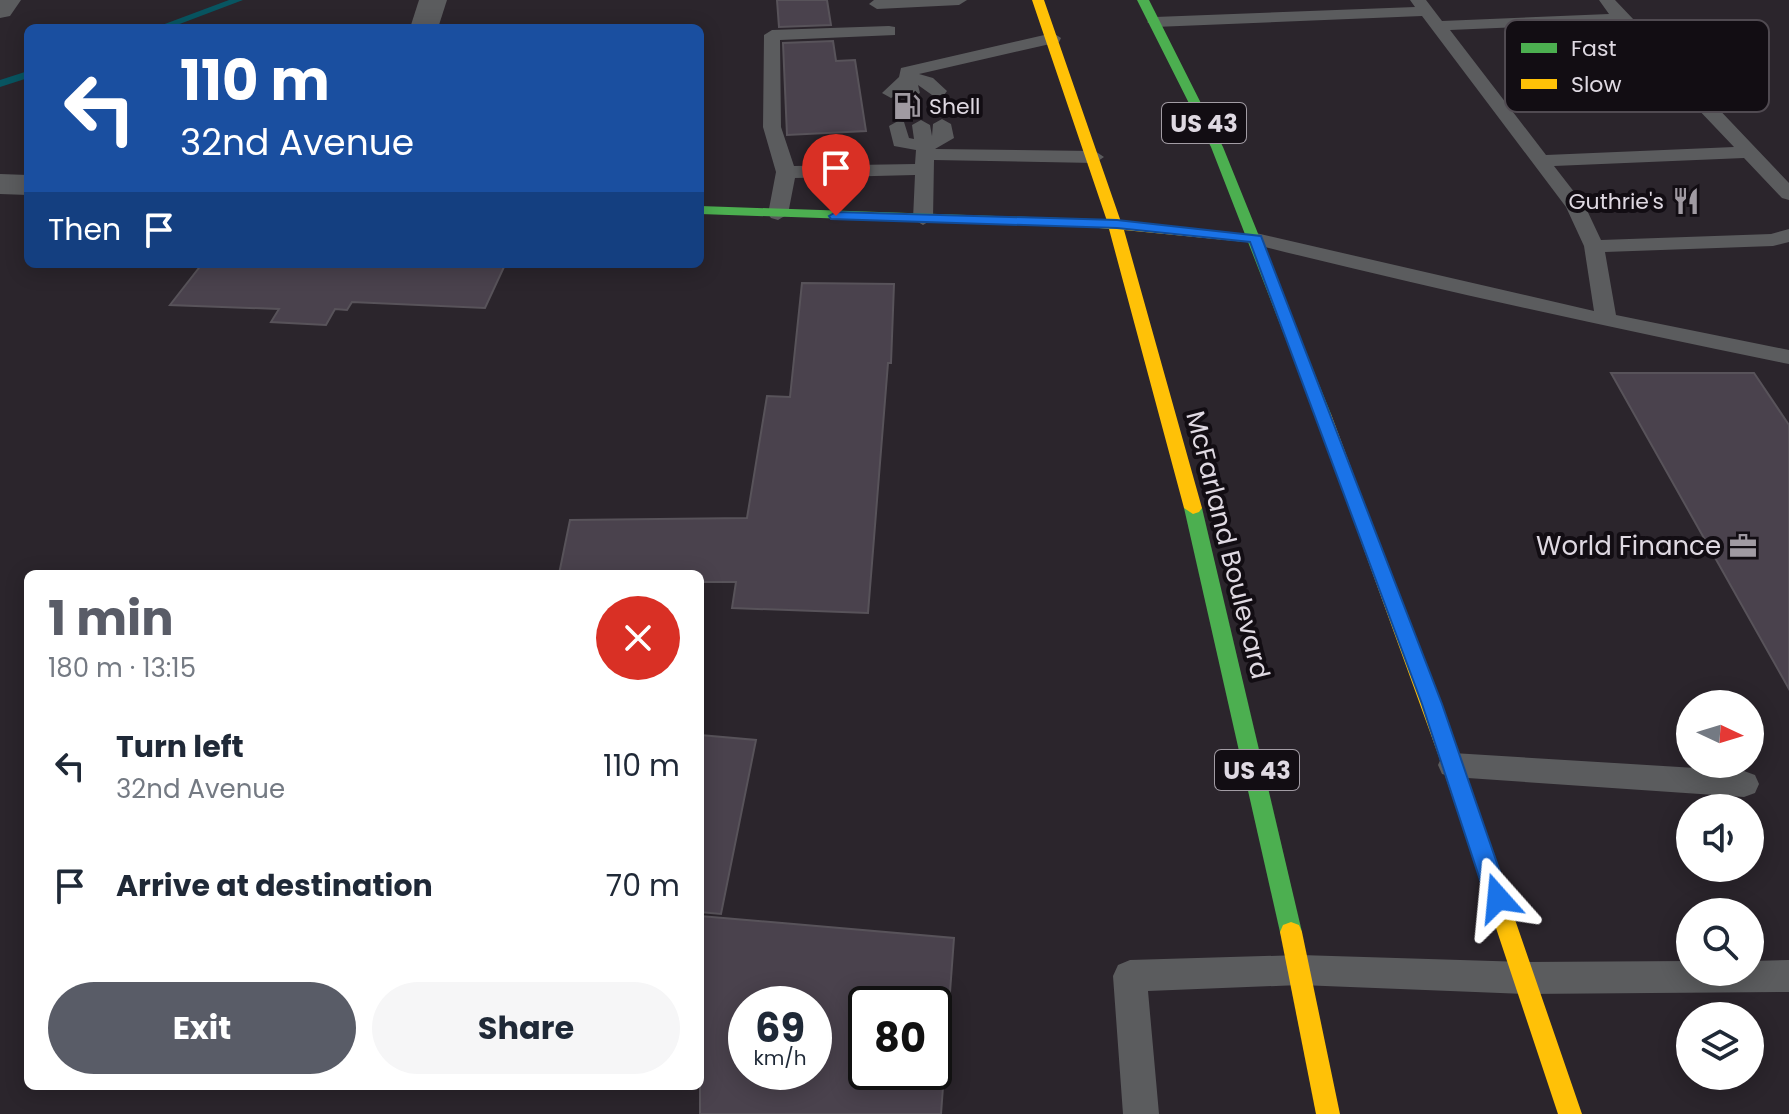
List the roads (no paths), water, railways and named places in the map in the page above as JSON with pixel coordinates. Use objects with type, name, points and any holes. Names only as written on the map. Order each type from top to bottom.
[{"type":"main road","name":"McFarland Boulevard","points":[[1038,0],[1117,224],[1210,570],[1300,970],[1328,1114]]},
{"type":"main road","name":"US 43","points":[[1143,0],[1256,239],[1370,535],[1453,765],[1570,1114]]},
{"type":"main road","points":[[704,210],[1117,224],[1256,239]]},
{"type":"street","points":[[0,10],[7,0]]},
{"type":"street","points":[[425,24],[433,0]]},
{"type":"street","points":[[0,184],[24,185]]},
{"type":"lane","points":[[938,91],[902,63],[876,2],[959,0]]},
{"type":"lane","points":[[1607,0],[1620,18]]},
{"type":"lane","points":[[1155,22],[1428,12],[1620,18]]},
{"type":"lane","points":[[1428,12],[1575,206],[1594,246],[1606,320]]},
{"type":"lane","points":[[778,214],[786,172],[772,127],[772,35],[902,63],[1053,38]]},
{"type":"lane","points":[[891,93],[902,63]]},
{"type":"lane","points":[[1710,112],[1789,194]]},
{"type":"lane","points":[[925,156],[945,138],[942,124]]},
{"type":"lane","points":[[921,125],[925,156],[923,219]]},
{"type":"lane","points":[[898,126],[901,142],[925,156]]},
{"type":"lane","points":[[1541,161],[1748,152]]},
{"type":"lane","points":[[786,172],[925,156],[1095,157]]},
{"type":"lane","points":[[1594,246],[1773,240],[1789,235]]},
{"type":"lane","points":[[1256,239],[1606,320],[1789,357]]},
{"type":"lane","points":[[1453,765],[1744,784]]},
{"type":"lane","points":[[1141,1114],[1130,976],[1300,970],[1525,978],[1789,976]]},
{"type":"waterway","points":[[170,24],[238,0]]},
{"type":"waterway","points":[[0,84],[24,75]]},
{"type":"place","name":"Shell","points":[[907,106]]},
{"type":"place","name":"Guthrie's","points":[[1686,201]]},
{"type":"place","name":"World Finance","points":[[1743,546]]}]
